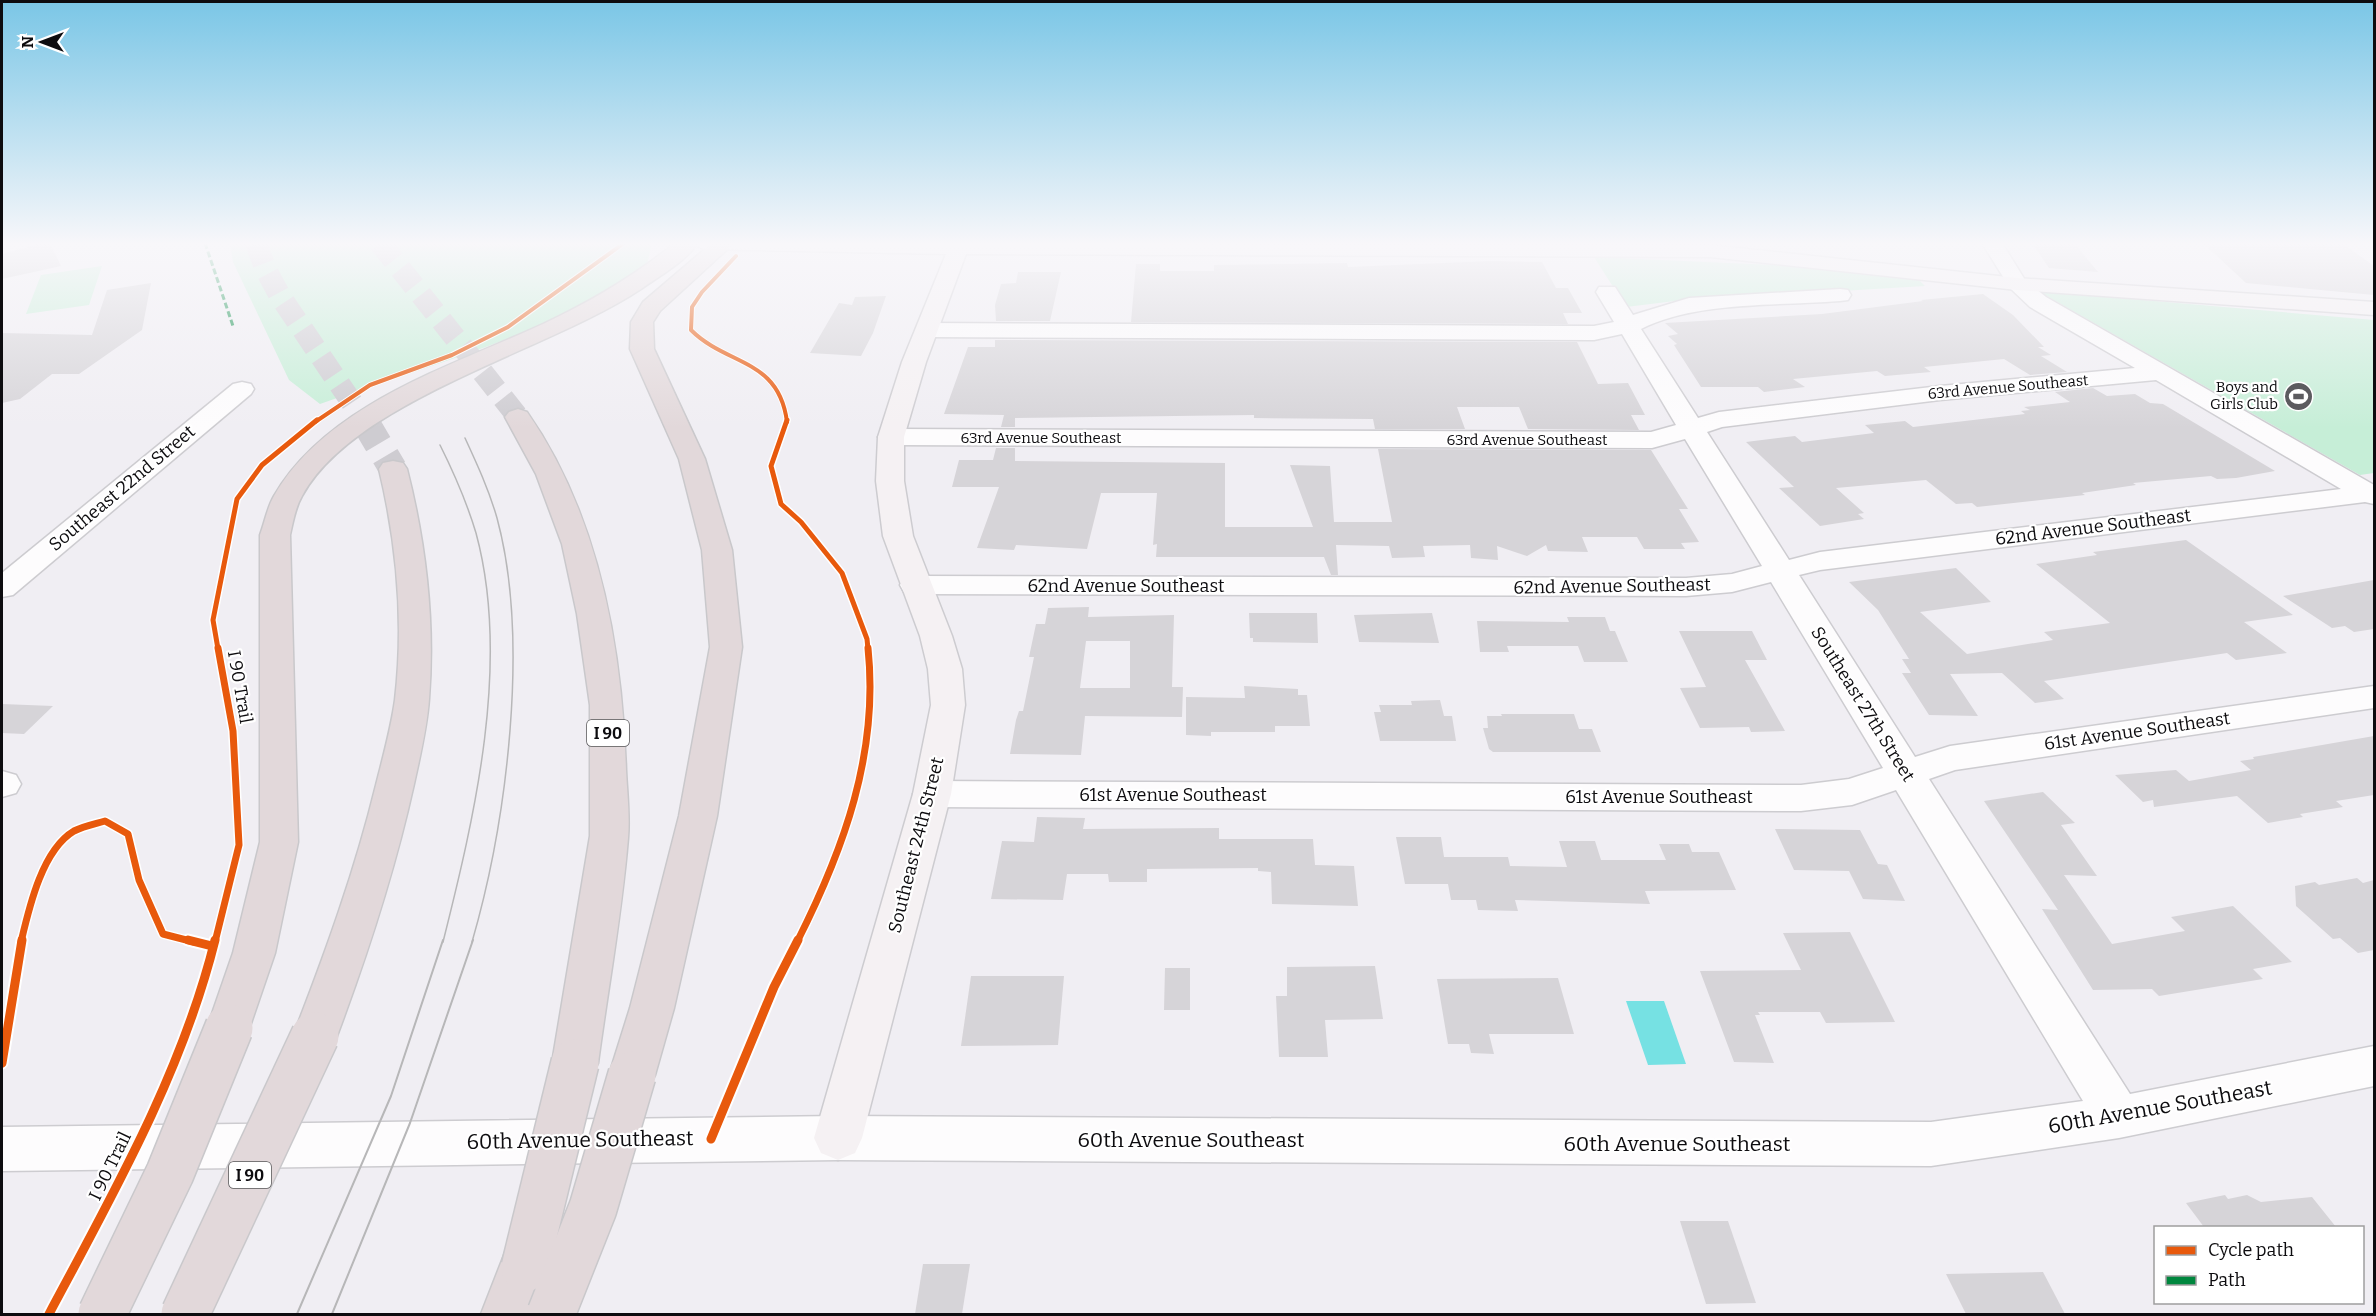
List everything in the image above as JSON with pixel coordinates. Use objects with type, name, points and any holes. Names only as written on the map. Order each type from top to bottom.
[{"type":"highway","points":[[102,1314],[159,1201],[198,1112],[254,953],[269,897],[279,842],[275,535],[288,496],[313,464],[338,440],[366,419],[442,377],[598,304]]},
{"type":"highway","points":[[551,1314],[592,1208],[652,1008],[698,816],[726,647],[717,550],[692,459],[642,349],[642,322],[653,304]]},
{"type":"highway","name":"I 90","points":[[508,1314],[525,1268],[575,1063],[609,836],[607,705],[593,614],[577,544],[550,474],[518,417]]},
{"type":"highway","name":"I 90","points":[[184,1314],[315,1036],[348,950],[386,829],[413,688],[414,617],[410,558],[405,513],[393,469]]},
{"type":"street","name":"Southeast 24th Street","points":[[838,1138],[933,794],[948,705],[945,669],[936,636],[898,536],[890,481],[891,437],[937,304]]},
{"type":"street","name":"Southeast 27th Street","points":[[1615,304],[2119,1117]]},
{"type":"street","points":[[927,330],[1594,333],[1629,326],[1649,316],[1698,304]]},
{"type":"street","points":[[2042,304],[2373,495]]},
{"type":"street","points":[[2309,304],[2374,309]]},
{"type":"street","name":"63rd Avenue Southeast","points":[[891,437],[1652,440],[1719,420],[1928,394],[2158,373]]},
{"type":"street","name":"Southeast 22nd Street","points":[[2,588],[242,389]]},
{"type":"street","name":"62nd Avenue Southeast","points":[[915,585],[1686,587],[1732,583],[1820,561],[2373,495]]},
{"type":"street","name":"61st Avenue Southeast","points":[[933,794],[1801,798],[1852,792],[1950,758],[2374,697]]},
{"type":"street","name":"60th Avenue Southeast","points":[[2,1149],[838,1138],[1931,1144],[2119,1117],[2374,1066]]},
{"type":"green space","points":[[30,304],[89,304],[89,305],[26,314]]},
{"type":"green space","points":[[253,304],[586,304],[489,346],[320,404],[289,380]]},
{"type":"green space","points":[[1624,304],[1647,304],[1626,307]]},
{"type":"green space","name":"Boys and Girls Club","points":[[2061,304],[2193,304],[2374,320],[2374,473],[2360,475]]},
{"type":"water","points":[[1626,1001],[1664,1001],[1686,1064],[1648,1065]]},
{"type":"building","points":[[102,304],[147,304],[142,330],[79,374],[52,374],[20,399],[2,403],[2,333],[92,335]]},
{"type":"building","points":[[838,304],[883,304],[873,333],[861,356],[810,353]]},
{"type":"building","points":[[1054,304],[1050,321],[996,321],[995,305]]},
{"type":"building","points":[[1133,304],[1577,304],[1582,313],[1563,313],[1568,324],[1131,322]]},
{"type":"building","points":[[1896,304],[1998,304],[2013,315],[2044,347],[2038,347],[2051,355],[2041,356],[2067,372],[2030,375],[2004,359],[1924,367],[1931,372],[1885,376],[1877,371],[1793,379],[1805,387],[1764,392],[1758,387],[1701,387],[1674,345],[1677,344],[1668,336],[1678,334],[1665,323],[1822,314]]},
{"type":"building","points":[[995,340],[1577,342],[1598,384],[1628,383],[1645,415],[1631,415],[1639,430],[1528,429],[1519,407],[1457,407],[1465,429],[1375,429],[1373,419],[1254,418],[1254,415],[1015,418],[1015,427],[1001,427],[1004,415],[944,414],[968,347],[995,347]]},
{"type":"building","points":[[2093,388],[2107,396],[2135,394],[2150,403],[2163,404],[2275,471],[2236,478],[2217,479],[2211,476],[2133,483],[2136,485],[2082,493],[2085,495],[1977,507],[1972,503],[1956,504],[1926,480],[1836,488],[1864,513],[1858,514],[1864,519],[1820,526],[1779,488],[1794,487],[1746,442],[1795,436],[1802,442],[1874,433],[1865,425],[1905,421],[1913,427],[2025,414],[2021,411],[2030,410],[2024,407],[2070,402],[2055,392]]},
{"type":"building","points":[[996,448],[1015,448],[1015,461],[1225,463],[1225,527],[1313,527],[1290,465],[1330,466],[1334,522],[1392,522],[1378,449],[1651,450],[1688,509],[1679,509],[1699,542],[1681,543],[1685,549],[1644,549],[1637,537],[1582,537],[1588,552],[1548,551],[1546,545],[1527,556],[1497,546],[1498,560],[1471,558],[1470,545],[1423,546],[1425,557],[1392,558],[1389,546],[1336,545],[1338,575],[1331,575],[1324,557],[1156,557],[1157,544],[1153,545],[1157,493],[1101,493],[1087,549],[1016,545],[1014,550],[977,548],[999,487],[952,487],[959,460],[993,460]]},
{"type":"building","points":[[2186,540],[2293,615],[2244,622],[2287,653],[2236,660],[2227,653],[2044,681],[2064,699],[2035,703],[2002,673],[1950,674],[1978,716],[1929,715],[1902,673],[1911,673],[1902,659],[1909,659],[1878,610],[1849,582],[1956,568],[1991,602],[1920,612],[1967,654],[2053,640],[2044,632],[2110,623],[2036,564],[2097,555],[2093,552]]},
{"type":"building","points":[[2374,580],[2374,629],[2354,632],[2345,626],[2332,628],[2283,596]]},
{"type":"building","points":[[1089,607],[1088,617],[1174,615],[1172,687],[1183,687],[1182,717],[1085,716],[1081,755],[1010,754],[1016,720],[1019,711],[1023,711],[1034,657],[1029,657],[1036,624],[1045,624],[1048,608]],"holes":[[[1086,641],[1130,641],[1130,688],[1080,688]]]},
{"type":"building","points":[[1249,613],[1317,613],[1318,643],[1253,642],[1253,638],[1250,638]]},
{"type":"building","points":[[1432,613],[1439,643],[1359,642],[1354,615]]},
{"type":"building","points":[[1567,617],[1605,617],[1610,631],[1615,631],[1628,662],[1584,662],[1578,646],[1507,646],[1509,652],[1480,652],[1477,621],[1569,622]]},
{"type":"building","points":[[1679,631],[1752,631],[1767,660],[1745,660],[1785,731],[1751,732],[1749,727],[1700,728],[1680,688],[1706,687]]},
{"type":"building","points":[[1244,686],[1298,689],[1298,695],[1307,695],[1310,726],[1275,726],[1275,732],[1211,732],[1211,736],[1186,735],[1186,697],[1245,698]]},
{"type":"building","points":[[1440,700],[1444,716],[1452,716],[1456,741],[1380,741],[1374,712],[1381,712],[1379,705],[1412,705],[1411,701]]},
{"type":"building","points":[[2,704],[53,706],[24,734],[2,733]]},
{"type":"building","points":[[1501,714],[1574,714],[1579,729],[1592,729],[1601,752],[1493,752],[1489,749],[1483,728],[1488,728],[1487,716],[1502,716]]},
{"type":"building","points":[[2374,736],[2374,795],[2336,801],[2343,807],[2300,814],[2303,817],[2268,823],[2237,796],[2154,807],[2153,800],[2143,802],[2115,775],[2176,770],[2189,781],[2251,770],[2240,761],[2254,759],[2253,757]]},
{"type":"building","points":[[2043,792],[2075,823],[2061,825],[2097,876],[2064,875],[2112,944],[2185,931],[2171,917],[2233,906],[2292,962],[2253,969],[2263,979],[2159,996],[2152,989],[2093,990],[2042,909],[2058,910],[1984,801]]},
{"type":"building","points":[[1037,817],[1085,818],[1083,829],[1219,828],[1219,839],[1313,839],[1315,865],[1354,866],[1358,906],[1272,904],[1271,872],[1258,871],[1258,868],[1147,869],[1147,882],[1109,882],[1108,874],[1067,874],[1063,900],[991,899],[1002,841],[1034,842]]},
{"type":"building","points":[[1775,829],[1860,830],[1878,864],[1887,865],[1905,901],[1863,899],[1849,871],[1794,870]]},
{"type":"building","points":[[1396,837],[1441,837],[1444,857],[1508,857],[1510,866],[1567,867],[1559,841],[1595,841],[1601,860],[1666,860],[1659,844],[1689,844],[1692,852],[1719,852],[1736,890],[1645,891],[1650,904],[1515,900],[1518,911],[1478,910],[1476,900],[1451,900],[1448,884],[1405,884]]},
{"type":"building","points":[[2357,878],[2363,883],[2374,880],[2374,950],[2358,953],[2340,938],[2333,939],[2296,906],[2295,886],[2315,882],[2319,885]]},
{"type":"building","points":[[1850,932],[1895,1022],[1826,1023],[1820,1012],[1758,1012],[1760,1015],[1755,1015],[1774,1063],[1734,1062],[1700,971],[1801,970],[1783,933]]},
{"type":"building","points":[[1375,966],[1383,1019],[1325,1020],[1328,1057],[1279,1057],[1276,996],[1287,996],[1287,967]]},
{"type":"building","points":[[1165,968],[1190,968],[1190,1010],[1164,1010]]},
{"type":"building","points":[[971,976],[1064,976],[1058,1045],[961,1046]]},
{"type":"building","points":[[1558,978],[1574,1034],[1489,1034],[1494,1054],[1471,1053],[1469,1044],[1448,1044],[1437,979]]},
{"type":"building","points":[[2225,1195],[2228,1199],[2247,1195],[2261,1202],[2312,1197],[2335,1226],[2203,1226],[2186,1203]]},
{"type":"building","points":[[1680,1221],[1728,1221],[1756,1303],[1706,1304]]},
{"type":"building","points":[[923,1264],[970,1264],[962,1314],[915,1314]]},
{"type":"building","points":[[2043,1272],[2065,1314],[1966,1314],[1946,1274]]},
{"type":"tunnel","points":[[286,304],[365,422]]},
{"type":"tunnel","points":[[429,304],[518,417]]},
{"type":"tunnel","points":[[364,420],[393,469]]},
{"type":"tram line","points":[[465,438],[494,508],[507,566],[512,619],[513,674],[504,787],[495,842],[472,942]]},
{"type":"tram line","points":[[440,445],[460,488],[476,533],[486,582],[490,633],[485,738],[477,791],[443,942]]},
{"type":"tram line","points":[[297,1314],[391,1096],[443,940]]},
{"type":"tram line","points":[[332,1314],[410,1123],[473,940]]},
{"type":"marked path","points":[[224,304],[233,326]]},
{"type":"cycle path","name":"I 90 Trail","points":[[49,1314],[132,1158],[182,1041],[204,984],[239,845],[233,731],[213,620],[237,499],[262,465],[308,426],[370,385],[452,355],[508,327],[539,304]]},
{"type":"cycle path","points":[[694,304],[691,330],[705,344],[749,363],[763,374],[778,392],[785,406],[787,422],[779,437],[771,466],[773,480],[781,504],[801,522],[842,573],[867,639],[871,676],[863,767],[850,821],[823,890],[774,987],[711,1139]]},
{"type":"cycle path","points":[[2,1063],[21,941],[29,909],[39,879],[52,854],[73,832],[105,821],[128,834],[139,880],[163,934],[212,946]]},
{"type":"place","name":"Boys and Girls Club","points":[[2299,396]]}]
